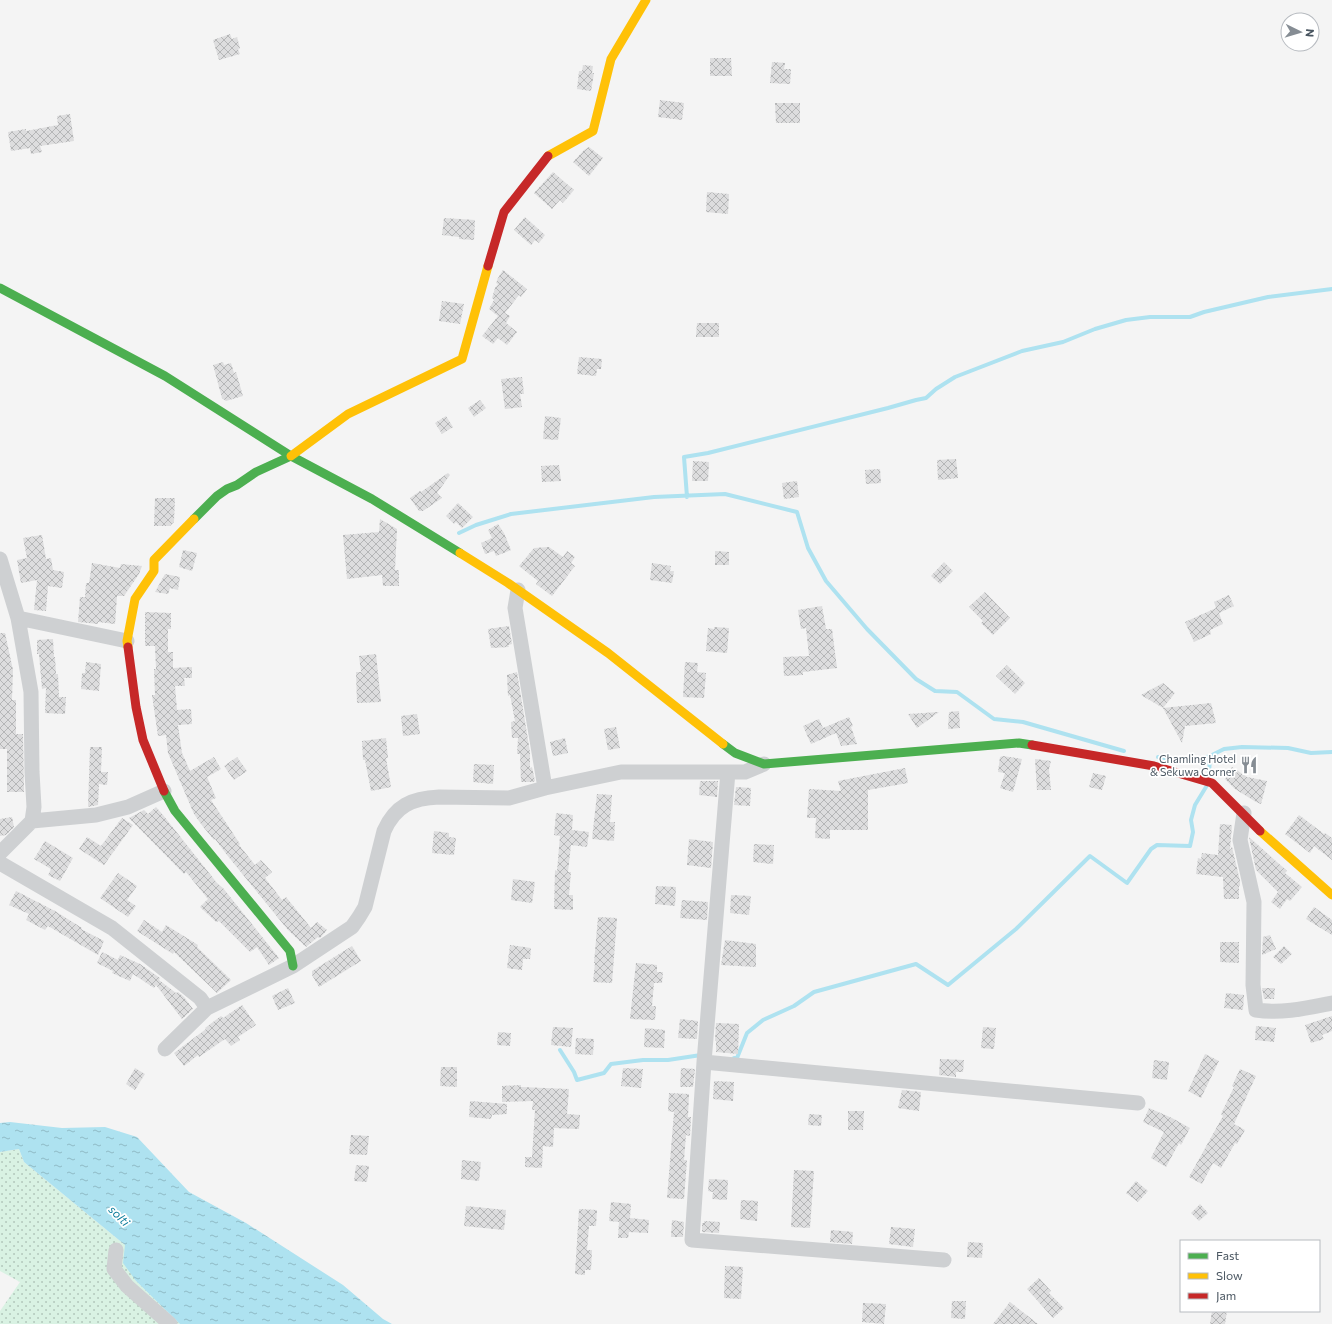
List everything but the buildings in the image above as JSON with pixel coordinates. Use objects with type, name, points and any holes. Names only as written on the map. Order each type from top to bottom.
[{"type":"street","points":[[293,966],[290,951],[175,811],[164,791],[143,740],[136,707],[127,641],[135,599],[154,571],[154,560],[217,496],[226,489],[237,485],[256,472],[291,456],[348,414],[462,359],[504,212],[549,155],[593,131],[611,59],[646,0]]},
{"type":"street","points":[[0,288],[56,316],[165,376],[291,456],[372,500],[518,590],[608,654],[735,753],[764,764]]},
{"type":"street","points":[[0,558],[18,618],[31,692],[34,807],[32,821],[0,853]]},
{"type":"street","points":[[518,590],[515,608],[545,788]]},
{"type":"street","points":[[18,618],[127,641]]},
{"type":"street","points":[[165,1049],[207,1008],[293,966],[352,927],[359,918],[368,896],[384,831],[389,821],[396,812],[416,800],[428,797],[509,798],[545,788],[621,772],[745,772],[764,764],[1019,743],[1154,766],[1212,783],[1244,813],[1261,832],[1332,895]]},
{"type":"street","points":[[728,772],[704,1062],[692,1240],[944,1260]]},
{"type":"street","points":[[32,821],[96,815],[128,806],[164,791]]},
{"type":"street","points":[[1244,813],[1240,840],[1254,902],[1253,985],[1256,1010],[1271,1012],[1304,1009],[1332,1003]]},
{"type":"street","points":[[0,863],[112,928],[200,998],[207,1008]]},
{"type":"street","points":[[704,1062],[1138,1103]]},
{"type":"street","points":[[116,1250],[114,1269],[127,1286],[170,1324]]},
{"type":"green space","points":[[19,1149],[24,1162],[125,1245],[136,1281],[180,1324],[0,1324],[0,1311],[20,1282],[0,1271],[0,1152]]},
{"type":"water","name":"solti","points":[[10,1122],[62,1128],[105,1127],[137,1137],[189,1192],[246,1223],[343,1285],[383,1319],[392,1324],[180,1324],[136,1281],[123,1263],[125,1245],[24,1162],[19,1149],[0,1152],[0,1123]]},
{"type":"waterway","points":[[687,497],[684,457],[708,453],[926,398],[936,389],[955,377],[1022,351],[1063,342],[1095,329],[1126,320],[1150,317],[1190,317],[1204,312],[1268,297],[1332,289]]},
{"type":"waterway","points":[[459,533],[476,525],[511,514],[654,497],[725,494],[797,512],[808,548],[826,581],[867,629],[916,679],[935,691],[957,692],[994,719],[1023,722],[1124,751]]},
{"type":"waterway","points":[[1209,775],[1210,756],[1224,749],[1242,747],[1288,748],[1311,753],[1332,752]]},
{"type":"waterway","points":[[1158,757],[1193,762],[1210,756]]},
{"type":"waterway","points":[[734,1058],[737,1058],[747,1033],[763,1020],[794,1006],[814,992],[916,964],[948,985],[1016,929],[1090,856],[1127,883],[1151,849],[1157,845],[1190,846],[1193,832],[1191,820],[1195,805],[1206,787]]},
{"type":"waterway","points":[[560,1050],[574,1072],[577,1080],[604,1073],[611,1064],[643,1060],[668,1060],[701,1055]]},
{"type":"traffic: fast","points":[[0,288],[165,376],[291,456]]},
{"type":"traffic: fast","points":[[194,519],[217,496],[227,489],[237,485],[256,472],[291,456],[372,499],[460,553]]},
{"type":"traffic: fast","points":[[723,744],[735,753],[764,764],[1019,743],[1032,745]]},
{"type":"traffic: fast","points":[[164,791],[175,811],[290,951],[293,966]]},
{"type":"traffic: slow","points":[[548,156],[593,131],[611,59],[646,0]]},
{"type":"traffic: slow","points":[[291,456],[348,414],[462,359],[488,266]]},
{"type":"traffic: slow","points":[[128,647],[127,641],[135,599],[154,571],[154,560],[194,519]]},
{"type":"traffic: slow","points":[[460,553],[508,583],[608,653],[723,744]]},
{"type":"traffic: slow","points":[[1260,831],[1332,895]]},
{"type":"traffic: jam","points":[[488,266],[504,212],[548,156]]},
{"type":"traffic: jam","points":[[128,647],[136,707],[143,740],[164,791]]},
{"type":"traffic: jam","points":[[1032,745],[1154,766],[1212,783],[1260,831]]},
{"type":"place","name":"Chamling Hotel & Sekuwa Corner","points":[[1249,765]]}]
